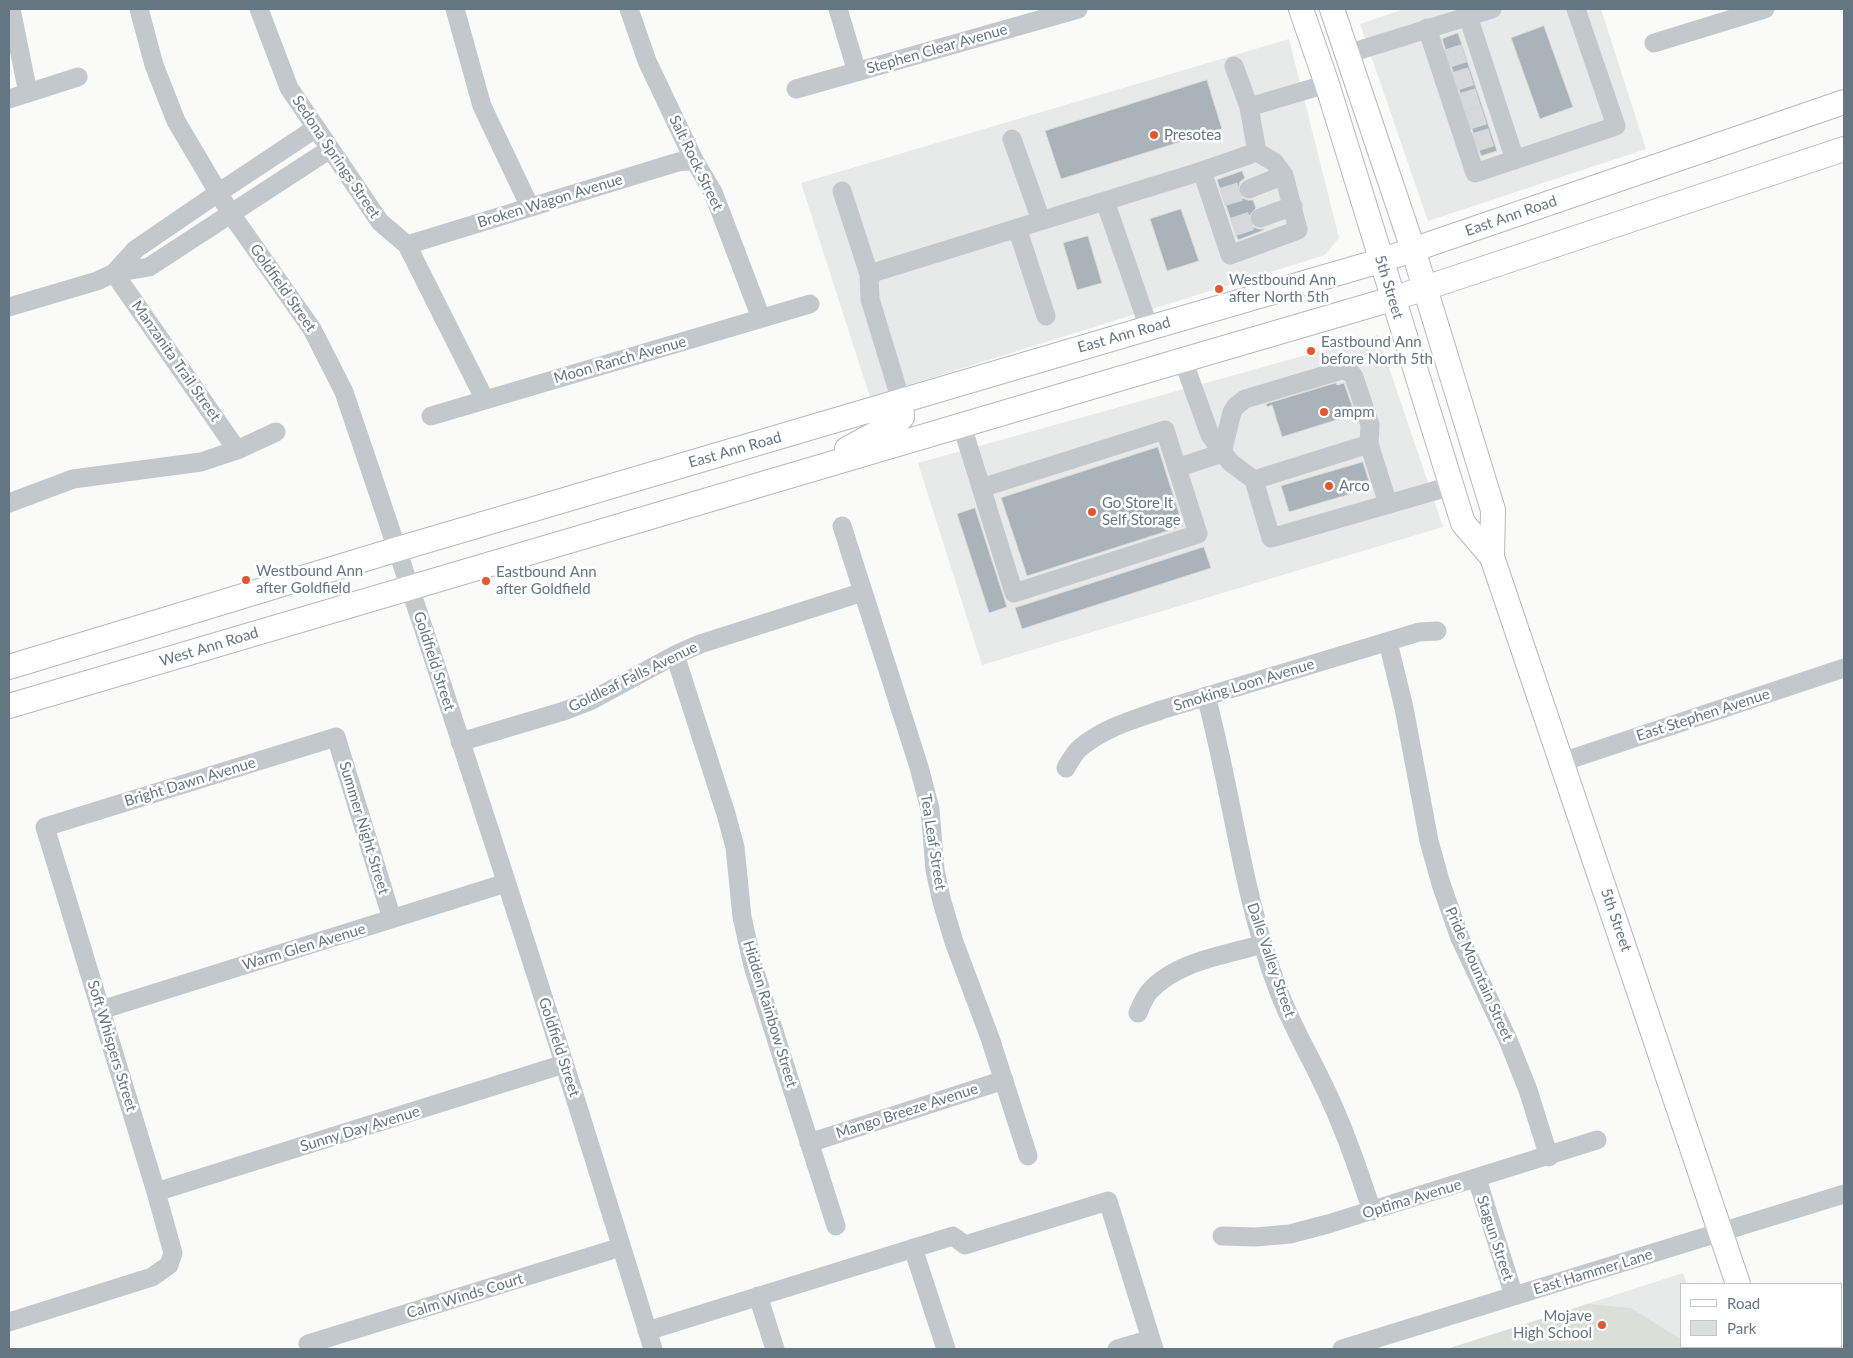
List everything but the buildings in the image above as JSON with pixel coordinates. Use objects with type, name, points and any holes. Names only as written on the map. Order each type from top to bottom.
[{"type":"main road","name":"5th Street","points":[[1302,9],[1463,523],[1492,557]]},
{"type":"main road","name":"5th Street","points":[[1332,9],[1413,250],[1493,510],[1492,557],[1738,1283]]},
{"type":"main road","name":"East Ann Road","points":[[398,549],[1380,261],[1844,102]]},
{"type":"main road","points":[[410,589],[1392,300],[1844,149]]},
{"type":"main road","points":[[804,472],[884,429],[894,426],[902,417],[901,401]]},
{"type":"main road","points":[[9,668],[398,549]]},
{"type":"main road","name":"West Ann Road","points":[[9,706],[410,589]]},
{"type":"street","points":[[11,9],[28,93]]},
{"type":"street","name":"Goldfield Street","points":[[139,9],[154,65],[176,121],[231,214],[312,329],[344,392],[398,549],[506,883],[650,1340]]},
{"type":"street","points":[[455,9],[482,106],[530,207]]},
{"type":"street","name":"Salt Rock Street","points":[[629,9],[647,61],[694,160],[713,192],[761,318]]},
{"type":"street","points":[[838,9],[856,72]]},
{"type":"street","name":"Stephen Clear Avenue","points":[[796,89],[1078,9]]},
{"type":"street","points":[[1347,54],[1492,9]]},
{"type":"street","points":[[1427,28],[1442,60],[1470,145],[1474,174],[1616,126],[1576,9]]},
{"type":"street","points":[[1654,43],[1763,9]]},
{"type":"street","name":"Sedona Springs Street","points":[[266,10],[289,88],[380,222],[407,245],[485,400]]},
{"type":"street","points":[[1468,16],[1472,51],[1479,74],[1499,134],[1515,160]]},
{"type":"street","points":[[1202,171],[1217,199],[1228,228],[1230,255],[1298,230],[1284,175],[1274,162],[1257,152],[1249,108],[1234,66]]},
{"type":"street","points":[[9,99],[78,77]]},
{"type":"street","points":[[1249,108],[1326,84]]},
{"type":"street","points":[[9,307],[97,281],[114,272],[136,249],[316,128]]},
{"type":"street","points":[[1012,139],[1042,220]]},
{"type":"street","points":[[114,272],[149,267],[330,149]]},
{"type":"street","points":[[869,274],[1202,171],[1257,152]]},
{"type":"street","points":[[276,155],[289,175]]},
{"type":"street","name":"Broken Wagon Avenue","points":[[407,245],[678,162],[694,160]]},
{"type":"street","points":[[1249,189],[1284,175]]},
{"type":"street","points":[[842,191],[869,274],[870,299],[901,401]]},
{"type":"street","points":[[1104,201],[1149,328]]},
{"type":"street","points":[[1260,218],[1292,206]]},
{"type":"street","points":[[1017,228],[1046,316]]},
{"type":"street","name":"Manzanita Trail Street","points":[[114,272],[237,450]]},
{"type":"street","name":"Moon Ranch Avenue","points":[[431,416],[810,304]]},
{"type":"street","points":[[1184,360],[1208,430],[1230,462],[1254,480],[1271,538],[1452,486]]},
{"type":"street","points":[[1222,453],[1232,412],[1241,401],[1342,370],[1350,372],[1356,381],[1370,425],[1369,444],[1388,504]]},
{"type":"street","points":[[962,426],[981,488],[1014,593],[1198,534],[1165,430],[981,488]]},
{"type":"street","points":[[9,503],[73,479],[201,462],[237,450],[276,432]]},
{"type":"street","points":[[1254,480],[1369,444]]},
{"type":"street","points":[[1177,468],[1222,453]]},
{"type":"street","name":"Tea Leaf Street","points":[[842,526],[930,809],[935,870],[942,902],[954,942],[990,1038],[1028,1156]]},
{"type":"street","name":"Goldleaf Falls Avenue","points":[[460,742],[564,711],[590,701],[675,655],[700,644],[863,592]]},
{"type":"street","name":"Smoking Loon Avenue","points":[[1066,768],[1078,749],[1110,729],[1161,710],[1419,632],[1437,631]]},
{"type":"street","name":"Pride Mountain Street","points":[[1388,642],[1404,708],[1429,840],[1441,884],[1460,938],[1508,1040],[1528,1090],[1548,1157]]},
{"type":"street","name":"Hidden Rainbow Street","points":[[675,655],[735,847],[742,917],[753,966],[836,1226]]},
{"type":"street","name":"East Stephen Avenue","points":[[1562,762],[1844,668]]},
{"type":"street","name":"Dalle Valley Street","points":[[1206,696],[1219,747],[1251,904],[1263,944],[1277,987],[1290,1018],[1340,1122],[1372,1211]]},
{"type":"street","name":"Bright Dawn Avenue","points":[[45,827],[336,737]]},
{"type":"street","name":"Summer Night Street","points":[[336,737],[392,919]]},
{"type":"street","name":"Soft Whispers Street","points":[[9,1322],[152,1277],[169,1265],[172,1253],[156,1192],[45,827]]},
{"type":"street","name":"Warm Glen Avenue","points":[[101,1010],[506,883]]},
{"type":"street","points":[[1138,1013],[1148,993],[1178,971],[1263,944]]},
{"type":"street","name":"Sunny Day Avenue","points":[[156,1192],[564,1064]]},
{"type":"street","name":"Mango Breeze Avenue","points":[[810,1143],[1004,1080]]},
{"type":"street","name":"Optima Avenue","points":[[1222,1236],[1256,1237],[1290,1234],[1372,1211],[1597,1140]]},
{"type":"street","name":"Stagun Street","points":[[1476,1179],[1514,1296]]},
{"type":"street","name":"East Hammer Lane","points":[[1342,1349],[1844,1194]]},
{"type":"street","points":[[650,1340],[758,1296],[913,1248],[953,1236],[965,1245],[1108,1201],[1152,1344],[1117,1349]]},
{"type":"street","name":"Calm Winds Court","points":[[308,1344],[621,1247]]},
{"type":"street","points":[[913,1248],[946,1349]]},
{"type":"street","points":[[758,1296],[775,1349]]},
{"type":"shaded area","points":[[1404,9],[1601,9],[1646,149],[1428,221],[1360,24]]},
{"type":"shaded area","points":[[1289,39],[1339,238],[1325,255],[870,397],[801,183]]},
{"type":"shaded area","points":[[1378,335],[1443,527],[982,665],[918,463]]},
{"type":"shaded area","name":"Mojave High School","points":[[1683,1273],[1687,1283],[1680,1283],[1680,1348],[1708,1349],[1447,1349]]},
{"type":"green space","name":"Mojave High School","points":[[1588,1304],[1631,1308],[1680,1339],[1680,1348],[1690,1349],[1447,1349]]},
{"type":"tunnel","points":[[1446,59],[1465,53]]},
{"type":"tunnel","points":[[1453,82],[1472,76]]},
{"type":"tunnel","points":[[1460,103],[1479,97]]},
{"type":"tunnel","points":[[1466,121],[1485,115]]},
{"type":"tunnel","points":[[1473,143],[1492,137]]},
{"type":"tunnel","points":[[1222,197],[1249,189]]},
{"type":"tunnel","points":[[1233,227],[1260,218]]},
{"type":"place","name":"Presotea","points":[[1154,135]]},
{"type":"place","name":"Westbound Ann after North 5th","points":[[1219,289]]},
{"type":"place","name":"Eastbound Ann before North 5th","points":[[1311,351]]},
{"type":"place","name":"ampm","points":[[1324,412]]},
{"type":"place","name":"Arco","points":[[1329,486]]},
{"type":"place","name":"Go Store It Self Storage","points":[[1092,512]]},
{"type":"place","name":"Westbound Ann after Goldfield","points":[[246,580]]},
{"type":"place","name":"Eastbound Ann after Goldfield","points":[[486,581]]},
{"type":"place","name":"Mojave High School","points":[[1602,1325]]}]
